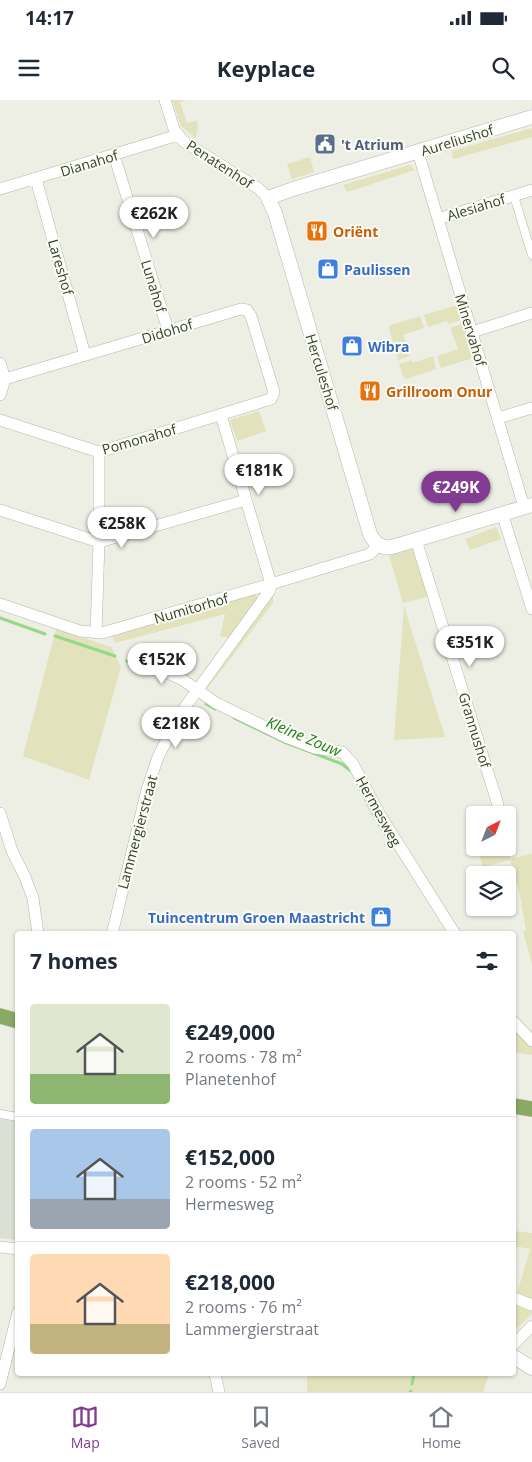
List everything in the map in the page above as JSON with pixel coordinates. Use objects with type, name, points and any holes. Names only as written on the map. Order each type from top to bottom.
[{"type":"main road","points":[[0,1016],[15,1021]]},
{"type":"main road","points":[[0,1024],[10,1026],[15,1024]]},
{"type":"main road","points":[[516,1106],[532,1109]]},
{"type":"street","name":"Penatenhof","points":[[165,100],[174,129],[178,135],[191,146],[259,189],[268,198]]},
{"type":"street","name":"Aureliushof","points":[[268,198],[532,117]]},
{"type":"street","name":"Dianahof","points":[[0,190],[178,135]]},
{"type":"street","name":"Minervahof","points":[[418,152],[498,418],[528,506]]},
{"type":"street","name":"Lunahof","points":[[114,155],[168,330]]},
{"type":"street","name":"Lareshof","points":[[36,179],[85,355]]},
{"type":"street","name":"Alesiahof","points":[[438,219],[532,190]]},
{"type":"street","name":"Alesiahof","points":[[514,196],[532,255]]},
{"type":"street","name":"Herculeshof","points":[[268,198],[275,214],[370,534],[378,545]]},
{"type":"street","name":"Didohof","points":[[5,379],[241,309],[247,310],[251,316],[274,392]]},
{"type":"street","points":[[472,332],[532,313]]},
{"type":"street","points":[[0,363],[5,379],[0,395]]},
{"type":"street","name":"Pomonahof","points":[[0,420],[99,452],[271,398],[274,392]]},
{"type":"street","points":[[498,418],[532,408]]},
{"type":"street","points":[[221,415],[271,584]]},
{"type":"street","points":[[96,633],[99,452]]},
{"type":"street","points":[[0,510],[99,542],[246,500]]},
{"type":"street","points":[[378,545],[389,548],[528,506]]},
{"type":"street","points":[[502,514],[531,603]]},
{"type":"street","name":"Grannushof","points":[[416,540],[498,805]]},
{"type":"street","name":"Numitorhof","points":[[0,604],[80,631],[108,632],[370,554],[378,545]]},
{"type":"street","name":"Lammergierstraat","points":[[113,931],[145,800],[158,757],[175,722],[270,590],[271,584]]},
{"type":"street","name":"Hermesweg","points":[[139,660],[183,680],[236,714],[293,740],[315,748],[342,752],[353,764],[380,815],[453,931]]},
{"type":"street","points":[[0,812],[12,850],[33,898],[38,931]]},
{"type":"street","points":[[516,1024],[532,1041]]},
{"type":"street","points":[[0,1114],[15,1116]]},
{"type":"street","points":[[0,1247],[15,1249]]},
{"type":"street","points":[[516,1299],[532,1304]]},
{"type":"street","points":[[0,1384],[1,1372],[15,1323]]},
{"type":"street","points":[[516,1342],[532,1326]]},
{"type":"street","points":[[516,1358],[532,1368]]},
{"type":"street","points":[[216,1376],[220,1392]]},
{"type":"shaded area","points":[[13,1118],[15,1118],[15,1240],[0,1238],[0,1119],[13,1121]]},
{"type":"green space","points":[[172,100],[187,100],[180,102],[187,123],[197,120],[196,138],[181,126]]},
{"type":"green space","points":[[532,128],[532,137],[453,159],[452,151]]},
{"type":"green space","points":[[310,157],[314,172],[292,179],[287,164]]},
{"type":"green space","points":[[410,165],[415,170],[347,192],[343,185]]},
{"type":"green space","points":[[454,306],[458,308],[461,320],[448,324],[447,321],[428,327],[424,315]]},
{"type":"green space","points":[[420,316],[424,328],[403,335],[410,356],[398,360],[389,328],[391,325]]},
{"type":"green space","points":[[462,324],[472,356],[470,359],[441,368],[437,356],[458,349],[450,328]]},
{"type":"green space","points":[[433,356],[436,369],[406,379],[403,376],[399,364],[412,360],[413,363]]},
{"type":"green space","points":[[259,411],[266,431],[237,441],[230,420]]},
{"type":"green space","points":[[496,527],[501,539],[470,550],[465,539]]},
{"type":"green space","points":[[415,547],[430,596],[403,603],[389,555]]},
{"type":"green space","points":[[255,592],[258,600],[229,638],[220,636],[225,614],[115,643],[111,633]]},
{"type":"green space","points":[[273,595],[273,603],[207,689],[208,682]]},
{"type":"green space","points":[[404,606],[445,737],[394,740]]},
{"type":"green space","points":[[56,629],[111,647],[121,667],[89,780],[23,756]]},
{"type":"green space","points":[[532,854],[532,964],[523,932],[526,930],[516,881],[516,866],[512,866],[510,860],[483,866],[480,856],[509,856],[510,859]]},
{"type":"green space","points":[[516,1028],[532,1046],[532,1055],[516,1052]]},
{"type":"green space","points":[[516,1231],[532,1233],[532,1302],[517,1294],[530,1249],[516,1246]]},
{"type":"green space","points":[[516,1302],[532,1309],[532,1314],[516,1329]]},
{"type":"green space","points":[[307,1376],[488,1376],[483,1392],[307,1392]]},
{"type":"waterway","name":"Kleine Zouw","points":[[0,618],[45,634]]},
{"type":"waterway","name":"Kleine Zouw","points":[[55,636],[115,656]]},
{"type":"waterway","name":"Kleine Zouw","points":[[127,661],[139,666]]},
{"type":"waterway","name":"Kleine Zouw","points":[[206,704],[215,709]]},
{"type":"waterway","name":"Kleine Zouw","points":[[234,718],[284,742],[342,764],[351,771]]},
{"type":"waterway","name":"Kleine Zouw","points":[[358,785],[375,817]]},
{"type":"waterway","name":"Kleine Zouw","points":[[378,822],[387,837]]},
{"type":"waterway","name":"Kleine Zouw","points":[[412,1384],[414,1376]]},
{"type":"place","name":"'t Atrium","points":[[325,144]]},
{"type":"place","name":"Oriënt","points":[[317,231]]},
{"type":"place","name":"Paulissen","points":[[328,269]]},
{"type":"place","name":"Wibra","points":[[352,346]]},
{"type":"place","name":"Grillroom Onur","points":[[370,391]]},
{"type":"place","name":"Tuincentrum Groen Maastricht","points":[[381,917]]}]
